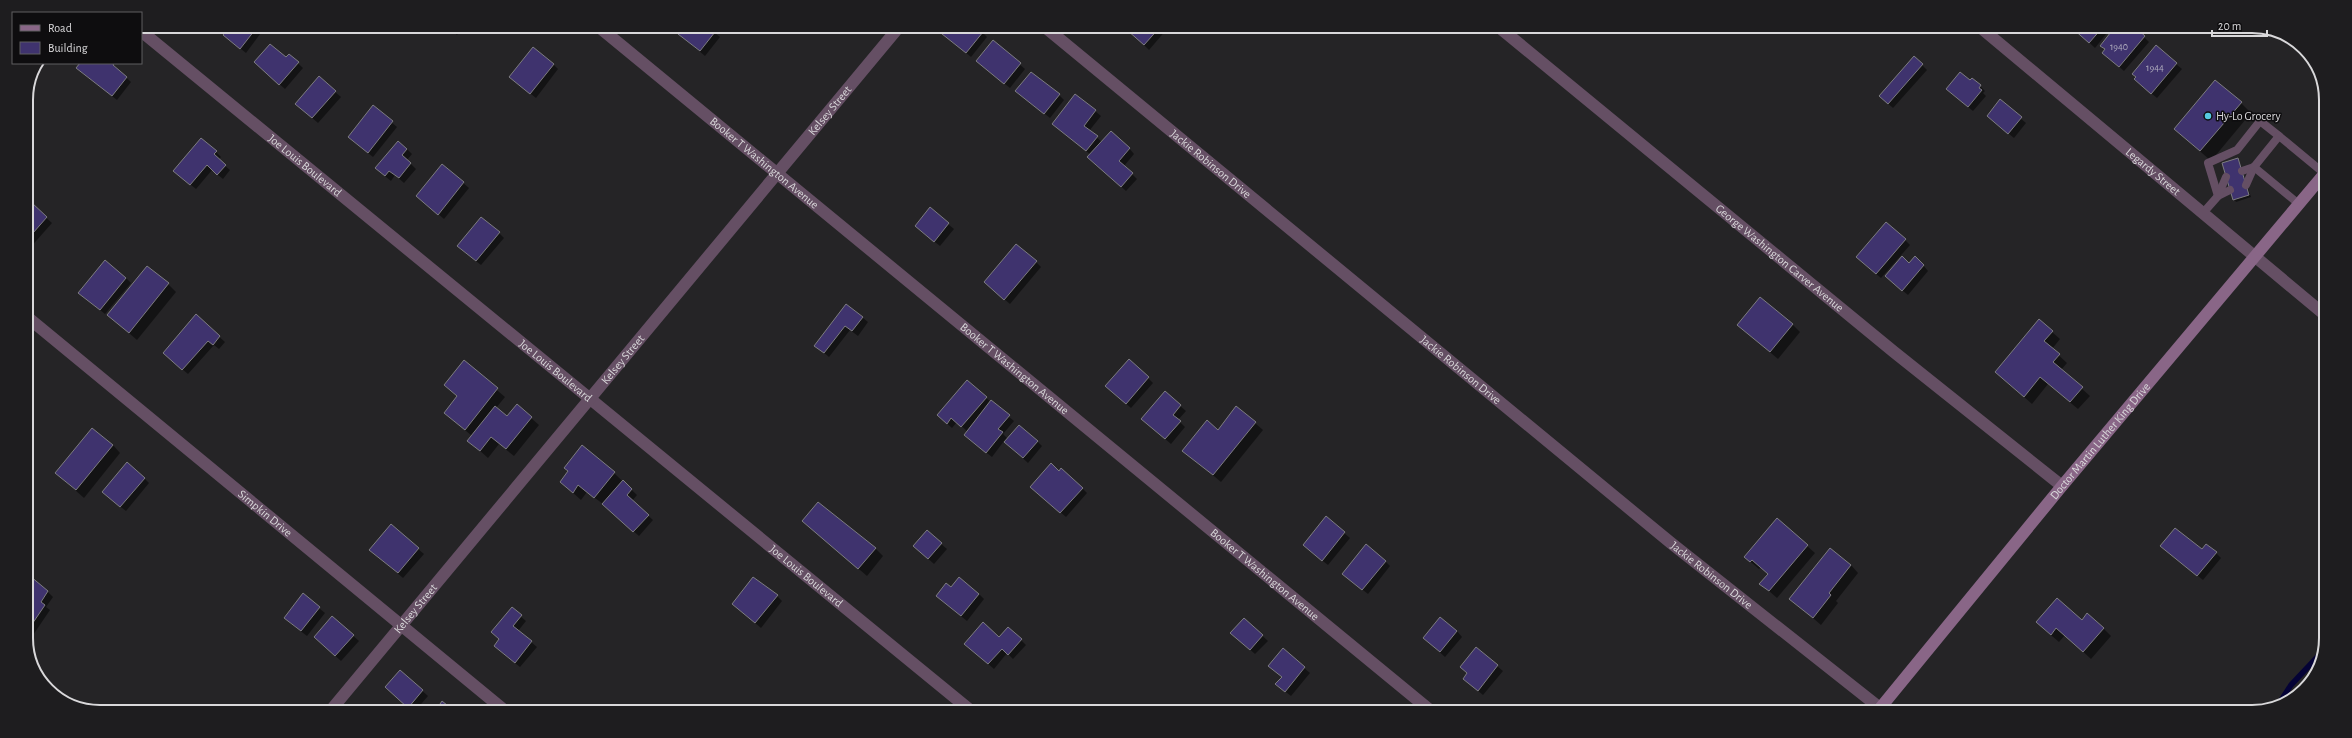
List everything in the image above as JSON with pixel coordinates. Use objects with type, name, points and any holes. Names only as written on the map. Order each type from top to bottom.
[{"type":"main road","name":"Doctor Martin Luther King Drive","points":[[1883,705],[2062,486],[2319,180]]},
{"type":"street","name":"Joe Louis Boulevard","points":[[143,33],[964,705]]},
{"type":"street","name":"Booker T Washington Avenue","points":[[606,33],[1424,705]]},
{"type":"street","name":"Kelsey Street","points":[[335,705],[894,33]]},
{"type":"street","name":"Jackie Robinson Drive","points":[[1052,33],[1665,538],[1873,705]]},
{"type":"street","name":"George Washington Carver Avenue","points":[[1506,33],[1888,347],[2062,486]]},
{"type":"street","name":"Legardy Street","points":[[1987,33],[2319,310]]},
{"type":"street","name":"Simpkin Drive","points":[[33,322],[498,705]]},
{"type":"lane","points":[[2218,196],[2208,162],[2237,150],[2260,121],[2319,168]]},
{"type":"lane","points":[[2246,185],[2254,167],[2279,136]]},
{"type":"lane","points":[[2242,171],[2254,167]]},
{"type":"lane","points":[[2254,167],[2300,204]]},
{"type":"lane","points":[[2203,213],[2218,196],[2226,177]]},
{"type":"lane","points":[[2218,196],[2230,190]]},
{"type":"building","points":[[225,33],[253,33],[240,49],[223,35]]},
{"type":"building","points":[[679,33],[714,33],[700,51],[678,34]]},
{"type":"building","points":[[941,33],[982,33],[966,53]]},
{"type":"building","points":[[1130,33],[1155,33],[1144,45]]},
{"type":"building","points":[[2078,33],[2098,33],[2089,43]]},
{"type":"building","points":[[2110,33],[2142,33],[2145,36],[2119,67],[2102,53],[2105,49],[2100,46]]},
{"type":"building","points":[[993,40],[1021,63],[1004,84],[976,61]]},
{"type":"building","points":[[270,44],[286,57],[289,54],[299,62],[279,85],[254,62]]},
{"type":"building","points":[[2156,45],[2177,63],[2151,94],[2134,79],[2136,77],[2132,74]]},
{"type":"building","points":[[533,47],[554,64],[530,94],[509,77]]},
{"type":"building","points":[[1914,56],[1923,64],[1888,104],[1879,96]]},
{"type":"building","points":[[79,64],[114,64],[127,77],[112,96],[76,68]]},
{"type":"building","points":[[1031,72],[1060,94],[1044,114],[1015,91]]},
{"type":"building","points":[[1960,72],[1970,80],[1972,78],[1981,85],[1979,88],[1982,90],[1968,107],[1946,89]]},
{"type":"building","points":[[319,76],[336,91],[312,118],[295,104]]},
{"type":"building","name":"Hy-Lo Grocery","points":[[2215,80],[2242,102],[2200,151],[2174,129]]},
{"type":"building","points":[[1075,94],[1096,110],[1084,126],[1098,136],[1086,151],[1052,124]]},
{"type":"building","points":[[2000,99],[2022,117],[2008,134],[1987,116]]},
{"type":"building","points":[[373,105],[393,121],[368,153],[348,137]]},
{"type":"building","points":[[1111,131],[1130,148],[1119,161],[1133,173],[1121,187],[1087,157]]},
{"type":"building","points":[[201,138],[217,151],[214,154],[226,165],[217,175],[207,165],[190,185],[173,171]]},
{"type":"building","points":[[398,141],[407,149],[402,155],[411,163],[399,178],[389,171],[385,176],[375,168]]},
{"type":"building","points":[[2238,158],[2249,195],[2233,200],[2222,163]]},
{"type":"building","points":[[442,164],[464,182],[438,215],[416,196]]},
{"type":"building","points":[[33,204],[47,217],[33,233]]},
{"type":"building","points":[[930,207],[949,223],[934,242],[915,226]]},
{"type":"building","points":[[481,217],[500,232],[476,261],[457,246]]},
{"type":"building","points":[[1886,222],[1906,239],[1876,274],[1856,257]]},
{"type":"building","points":[[1016,244],[1037,261],[1004,300],[984,282]]},
{"type":"building","points":[[1902,256],[1909,263],[1915,256],[1924,265],[1902,291],[1885,276]]},
{"type":"building","points":[[105,260],[126,278],[100,310],[78,293]]},
{"type":"building","points":[[147,266],[169,283],[129,333],[107,315]]},
{"type":"building","points":[[1760,297],[1793,324],[1770,352],[1737,325]]},
{"type":"building","points":[[846,304],[863,317],[852,331],[845,326],[824,353],[814,346]]},
{"type":"building","points":[[196,314],[220,336],[213,345],[208,341],[182,370],[163,353]]},
{"type":"building","points":[[2039,319],[2053,331],[2044,341],[2060,354],[2053,362],[2083,387],[2070,402],[2040,377],[2024,397],[1995,372]]},
{"type":"building","points":[[1129,359],[1149,377],[1126,404],[1105,386]]},
{"type":"building","points":[[464,360],[498,388],[465,430],[444,413],[457,396],[444,385]]},
{"type":"building","points":[[967,380],[987,397],[961,427],[951,418],[947,424],[937,415]]},
{"type":"building","points":[[1165,391],[1181,405],[1173,415],[1181,421],[1165,439],[1141,419]]},
{"type":"building","points":[[991,400],[1010,415],[998,429],[1003,432],[986,453],[964,435]]},
{"type":"building","points":[[517,404],[532,417],[506,449],[491,437],[480,451],[467,441],[495,406],[507,416]]},
{"type":"building","points":[[1236,406],[1256,422],[1213,475],[1182,451],[1207,420],[1218,430]]},
{"type":"building","points":[[1019,425],[1038,441],[1023,458],[1004,442]]},
{"type":"building","points":[[92,428],[113,445],[76,490],[55,473]]},
{"type":"building","points":[[582,445],[615,472],[594,498],[578,485],[573,493],[560,482],[568,471],[564,468]]},
{"type":"building","points":[[127,462],[145,478],[120,507],[102,492]]},
{"type":"building","points":[[1051,463],[1059,471],[1061,468],[1083,488],[1060,513],[1030,487]]},
{"type":"building","points":[[623,480],[632,489],[627,495],[649,515],[633,532],[602,504]]},
{"type":"building","points":[[818,502],[876,548],[858,569],[802,521]]},
{"type":"building","points":[[1326,516],[1345,532],[1322,561],[1303,545]]},
{"type":"building","points":[[1777,518],[1808,545],[1769,591],[1759,584],[1768,574],[1752,560],[1750,562],[1744,557]]},
{"type":"building","points":[[391,524],[419,548],[398,573],[369,550]]},
{"type":"building","points":[[2175,528],[2202,549],[2206,544],[2217,552],[2197,576],[2160,546]]},
{"type":"building","points":[[927,530],[942,543],[928,559],[913,546]]},
{"type":"building","points":[[1366,544],[1386,561],[1362,590],[1342,574]]},
{"type":"building","points":[[1830,548],[1851,565],[1829,593],[1831,595],[1813,618],[1789,599]]},
{"type":"building","points":[[753,577],[778,595],[755,623],[732,604]]},
{"type":"building","points":[[959,577],[979,594],[961,616],[936,596],[946,583],[951,587]]},
{"type":"building","points":[[33,578],[48,591],[41,602],[45,605],[33,623]]},
{"type":"building","points":[[303,593],[320,607],[301,631],[284,618]]},
{"type":"building","points":[[2057,598],[2082,620],[2087,613],[2104,628],[2083,652],[2056,628],[2051,635],[2036,622]]},
{"type":"building","points":[[512,607],[522,615],[513,626],[532,641],[515,663],[494,646],[499,639],[491,632]]},
{"type":"building","points":[[332,616],[354,635],[335,656],[314,637]]},
{"type":"building","points":[[1440,617],[1457,631],[1440,652],[1423,638]]},
{"type":"building","points":[[1244,618],[1263,635],[1250,650],[1230,633]]},
{"type":"building","points":[[983,622],[999,637],[1008,627],[1022,639],[1008,655],[1002,649],[988,664],[964,644]]},
{"type":"building","points":[[1476,647],[1498,665],[1478,691],[1463,679],[1467,673],[1460,667]]},
{"type":"building","points":[[1283,648],[1305,667],[1285,692],[1275,684],[1282,677],[1268,666]]},
{"type":"building","points":[[400,670],[423,690],[410,705],[405,705],[385,687]]},
{"type":"building","points":[[442,701],[447,705],[439,705]]},
{"type":"waterway","points":[[2283,697],[2291,685],[2316,659]]},
{"type":"place","name":"Hy-Lo Grocery","points":[[2208,116]]}]
